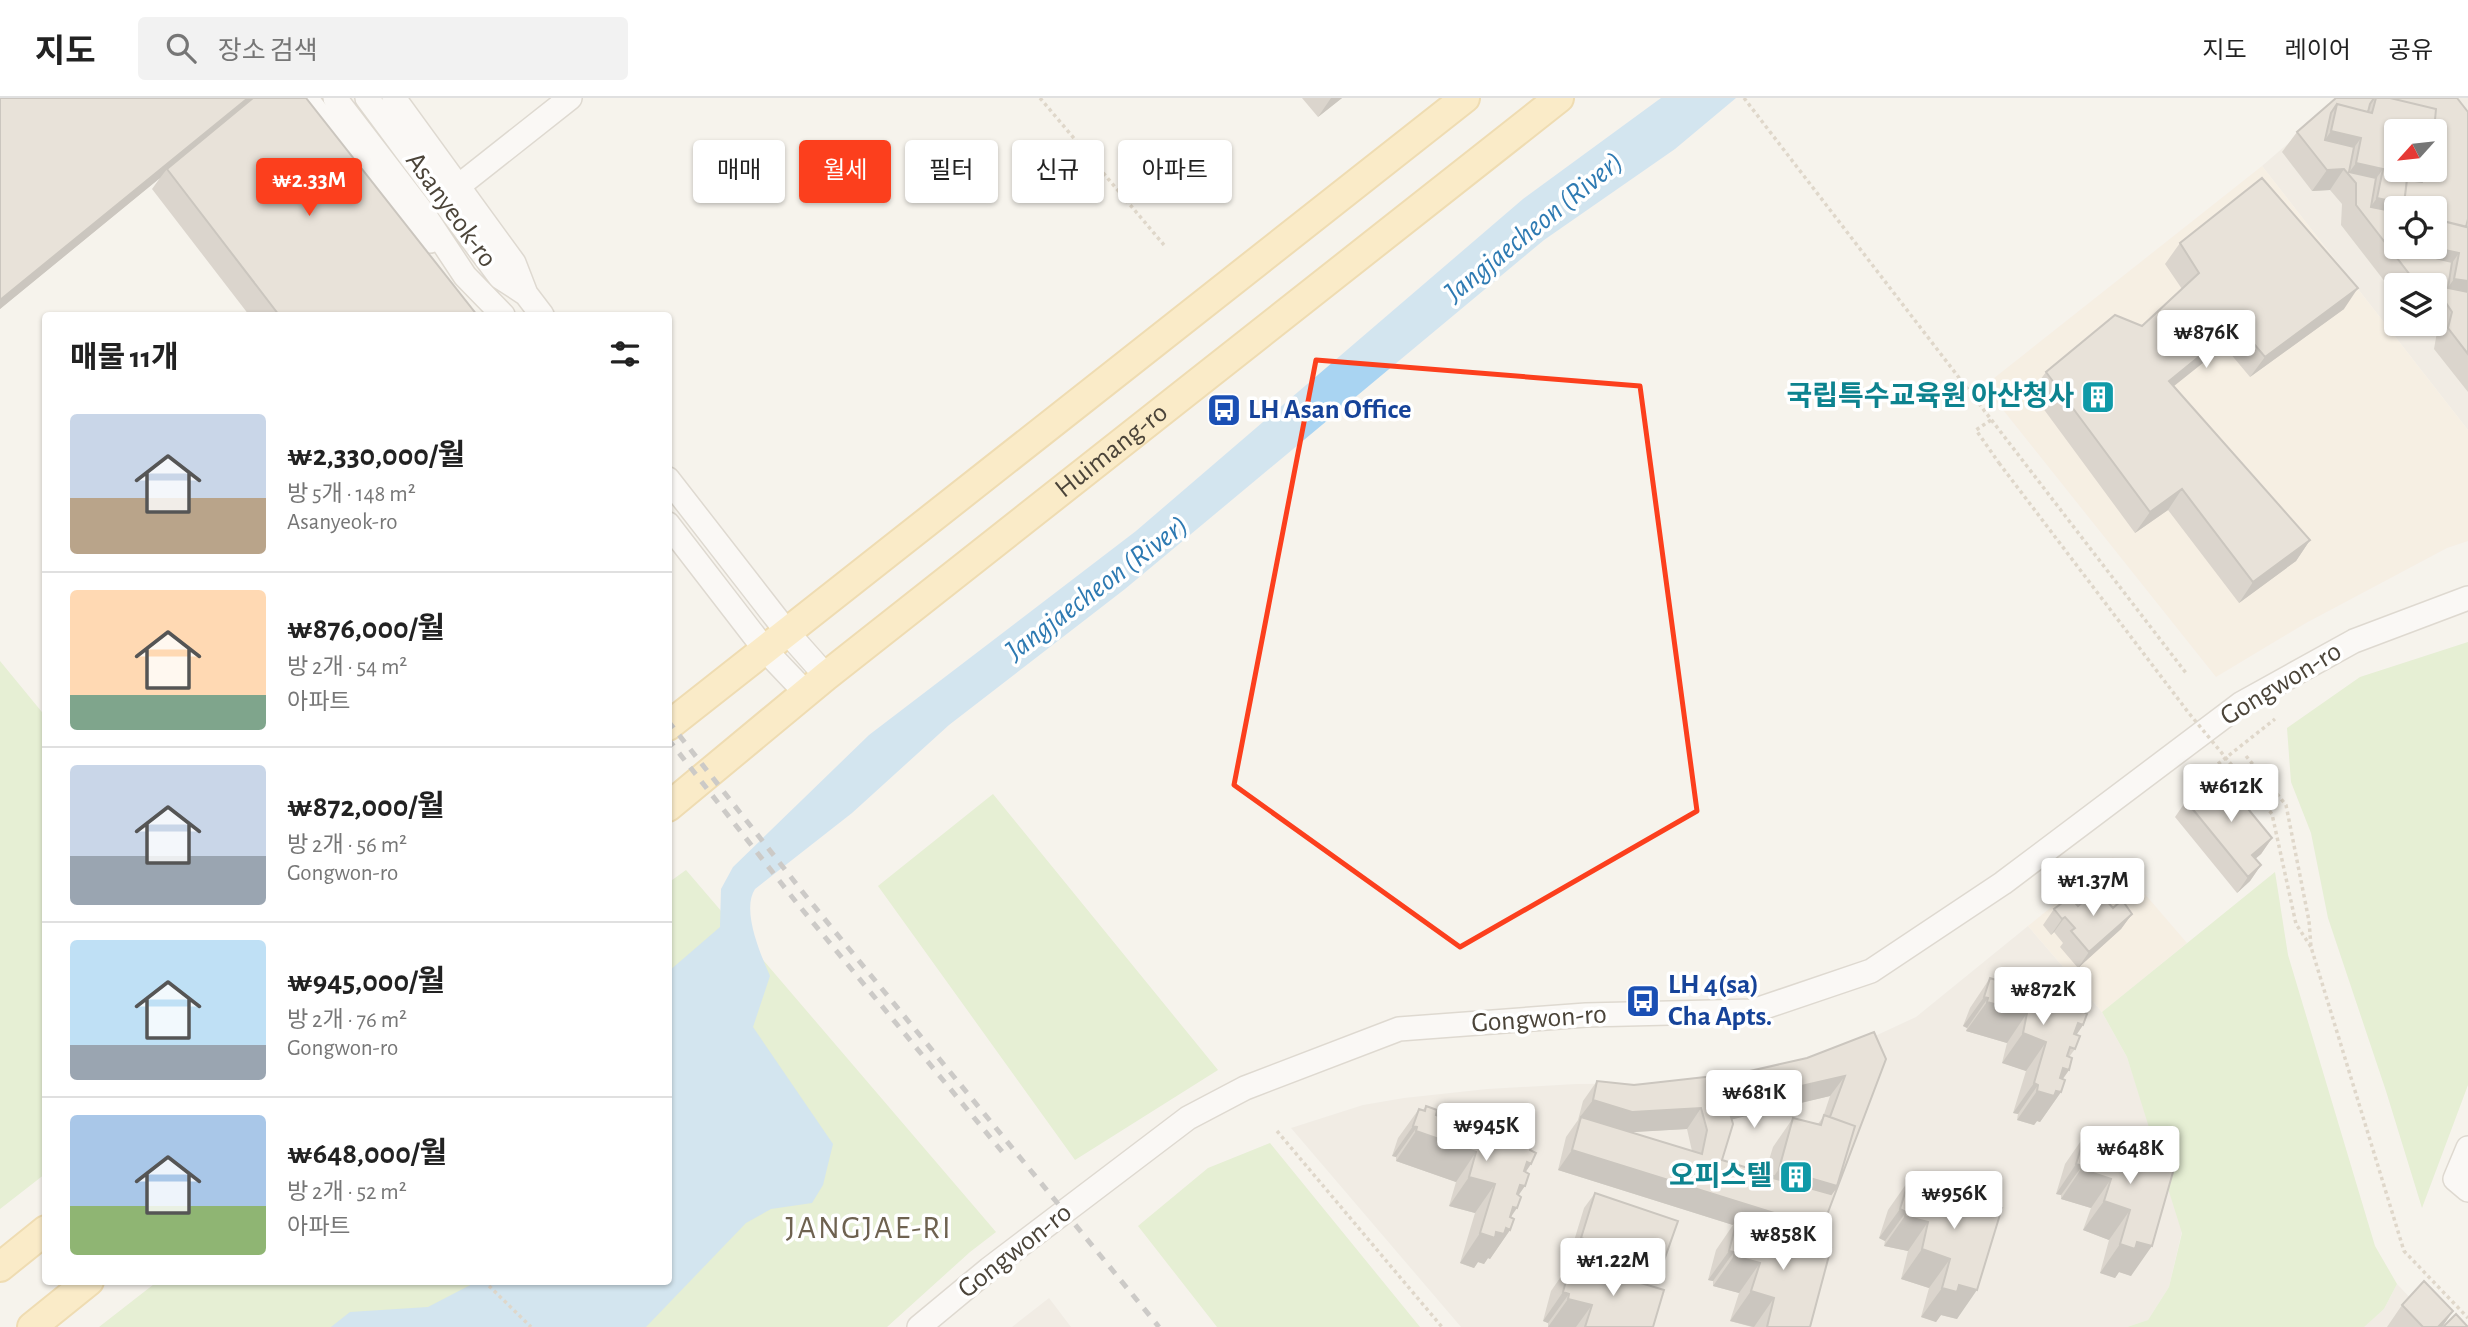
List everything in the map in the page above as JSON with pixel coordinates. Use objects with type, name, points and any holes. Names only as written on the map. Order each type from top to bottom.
[{"type":"main road","name":"Huimang-ro","points":[[672,723],[1465,98]]},
{"type":"main road","name":"Huimang-ro","points":[[672,804],[816,685],[1559,98]]},
{"type":"main road","points":[[0,1267],[42,1233]]},
{"type":"main road","points":[[32,1327],[84,1285]]},
{"type":"street","points":[[306,98],[359,167],[465,276]]},
{"type":"street","name":"Asanyeok-ro","points":[[335,98],[424,214],[465,276],[500,312]]},
{"type":"street","name":"Asanyeok-ro","points":[[367,98],[450,193],[500,277],[526,294],[540,312]]},
{"type":"street","points":[[394,98],[450,193]]},
{"type":"street","points":[[424,214],[570,98]]},
{"type":"street","points":[[672,485],[777,641]]},
{"type":"street","points":[[672,528],[816,685]]},
{"type":"street","name":"Gongwon-ro","points":[[919,1327],[989,1269],[1188,1118],[1245,1088],[1399,1029],[1586,1014],[1753,1011],[1871,971],[2003,883],[2242,703],[2354,641],[2468,598]]},
{"type":"street","points":[[2468,1148],[2455,1179],[2468,1190]]},
{"type":"path","points":[[1040,98],[1164,245]]},
{"type":"path","points":[[1744,98],[2186,673]]},
{"type":"path","points":[[1991,420],[1976,430],[1999,463],[2088,583],[2272,814],[2296,924],[2311,947]]},
{"type":"path","points":[[2185,790],[2275,719]]},
{"type":"path","points":[[2246,756],[2286,806],[2309,921],[2311,947],[2404,1251],[2468,1318]]},
{"type":"path","points":[[1277,1131],[1442,1327]]},
{"type":"path","points":[[488,1285],[531,1327]]},
{"type":"highlighted area","points":[[1316,360],[1640,386],[1697,811],[1460,947],[1234,785]]},
{"type":"shaded area","points":[[2341,98],[2468,98],[2468,430],[2395,336],[2447,336],[2447,273],[2384,273],[2384,322],[2262,166]]},
{"type":"shaded area","points":[[2262,166],[2384,322],[2384,336],[2395,336],[2468,430],[2468,541],[2447,548],[2306,623],[2216,677],[1984,386]]},
{"type":"shaded area","points":[[2113,857],[2187,943],[2102,1012],[2028,926]]},
{"type":"shaded area","points":[[2028,926],[2102,1012],[2127,1057],[2183,1227],[2169,1287],[2148,1320],[2127,1327],[1461,1327],[1291,1128],[1363,1105],[1404,1098],[1487,1089],[1576,1084],[1690,1083],[1758,1074],[1847,1049],[1916,1017]]},
{"type":"shaded area","points":[[2397,1284],[2438,1327],[2363,1327],[2384,1309]]},
{"type":"shaded area","points":[[1049,1298],[1071,1327],[1012,1327]]},
{"type":"green space","points":[[2468,642],[2468,1085],[2422,1208],[2328,918],[2311,833],[2291,782],[2287,728],[2360,677]]},
{"type":"green space","points":[[0,661],[42,712],[42,1176],[0,1209]]},
{"type":"green space","points":[[993,794],[1218,1070],[1075,1160],[878,886]]},
{"type":"green space","points":[[686,870],[996,1232],[887,1327],[99,1327],[153,1285],[672,1285],[672,880]]},
{"type":"green space","points":[[2275,872],[2288,955],[2375,1246],[2397,1284],[2384,1309],[2364,1327],[2127,1327],[2148,1320],[2169,1287],[2182,1233],[2127,1057],[2102,1012]]},
{"type":"green space","points":[[1270,1143],[1420,1327],[1217,1327],[1138,1226],[1208,1168]]},
{"type":"water","name":"Jangjaecheon (River)","points":[[1661,98],[1736,98],[1675,149],[1544,240],[1125,589],[949,725],[852,813],[755,889],[751,898],[751,920],[770,976],[753,1027],[833,1144],[823,1185],[812,1203],[771,1209],[746,1223],[646,1327],[331,1327],[350,1312],[428,1307],[470,1285],[672,1285],[672,968],[720,927],[721,889],[733,867],[869,735],[1136,531],[1523,199]]},
{"type":"building","points":[[0,98],[248,98],[0,300]]},
{"type":"building","points":[[253,98],[306,98],[475,312],[277,312],[167,169]]},
{"type":"building","points":[[2336,98],[2374,98],[2368,112],[2337,104],[2331,113],[2325,140],[2354,147],[2349,172],[2376,178],[2371,207],[2384,210],[2384,241],[2356,205],[2356,183],[2344,169],[2327,170],[2297,132]]},
{"type":"building","points":[[2376,98],[2390,98],[2436,109],[2435,119],[2384,119],[2384,182],[2407,182],[2405,196],[2377,198],[2383,169],[2356,163],[2361,138],[2331,131],[2337,104],[2372,113]]},
{"type":"building","points":[[2390,98],[2457,98],[2468,112],[2466,227],[2447,222],[2447,196],[2405,196],[2407,182],[2447,182],[2447,119],[2435,119],[2436,109]]},
{"type":"building","name":"국립특수교육원 아산청사","points":[[2262,178],[2358,288],[2265,357],[2238,325],[2169,381],[2310,540],[2253,582],[2182,489],[2150,512],[2046,372],[2115,315],[2142,326],[2199,273],[2180,243]]},
{"type":"building","points":[[2447,222],[2468,227],[2468,281],[2454,279],[2459,253],[2447,250]]},
{"type":"building","points":[[2398,259],[2440,259],[2452,262],[2448,288],[2468,292],[2468,354],[2448,328],[2452,312],[2447,304],[2447,273],[2409,273]]},
{"type":"building","points":[[2225,781],[2272,838],[2252,855],[2261,865],[2248,877],[2186,801],[2207,783],[2213,791]]},
{"type":"building","points":[[2097,890],[2113,908],[2122,900],[2132,914],[2089,952],[2071,931],[2075,928],[2054,909],[2070,897],[2078,906]]},
{"type":"building","points":[[1997,976],[2007,979],[2007,984],[2019,988],[2021,984],[2032,987],[2031,992],[2040,995],[2042,990],[2054,995],[2052,1000],[2065,1004],[2066,999],[2083,1006],[2082,1011],[2087,1014],[2083,1025],[2078,1023],[2074,1034],[2080,1036],[2075,1049],[2070,1047],[2067,1056],[2072,1058],[2069,1070],[2063,1068],[2060,1078],[2065,1080],[2061,1092],[2056,1091],[2054,1096],[2037,1091],[2038,1085],[2034,1083],[2046,1042],[2023,1033],[2027,1013],[1987,1002],[1988,998],[1984,997],[1990,978],[1996,980]]},
{"type":"building","points":[[1874,1032],[1886,1059],[1822,1228],[1572,1150],[1581,1117],[1702,1154],[1707,1130],[1701,1108],[1632,1112],[1593,1100],[1597,1081],[1634,1085],[1741,1073],[1807,1058]],"holes":[[[1845,1076],[1830,1117],[1855,1126],[1837,1186],[1831,1194],[1722,1160],[1733,1124],[1727,1103]]]},
{"type":"building","points":[[1426,1106],[1437,1110],[1436,1115],[1445,1118],[1445,1113],[1457,1117],[1456,1121],[1468,1126],[1470,1120],[1481,1124],[1480,1129],[1490,1133],[1492,1128],[1504,1132],[1503,1137],[1510,1139],[1509,1142],[1516,1143],[1517,1138],[1532,1143],[1530,1150],[1536,1153],[1531,1164],[1527,1162],[1524,1171],[1529,1174],[1525,1186],[1520,1185],[1517,1194],[1521,1197],[1517,1208],[1513,1207],[1510,1217],[1514,1219],[1510,1230],[1506,1228],[1504,1234],[1496,1232],[1495,1238],[1480,1233],[1495,1184],[1469,1177],[1476,1152],[1416,1131],[1417,1127],[1413,1126],[1419,1109],[1425,1111]]},
{"type":"building","points":[[1824,1115],[1855,1126],[1837,1186],[1779,1169],[1793,1118],[1821,1125]]},
{"type":"building","points":[[2085,1135],[2175,1165],[2152,1246],[2137,1242],[2135,1249],[2120,1244],[2130,1210],[2104,1201],[2111,1179],[2081,1169],[2082,1166],[2076,1164]]},
{"type":"building","points":[[1909,1180],[2002,1208],[1977,1290],[1959,1285],[1957,1292],[1942,1288],[1950,1259],[1922,1249],[1928,1222],[1905,1216],[1906,1212],[1900,1209]]},
{"type":"building","points":[[1595,1193],[1678,1221],[1662,1266],[1581,1238]]},
{"type":"building","points":[[1737,1220],[1831,1248],[1810,1327],[1767,1327],[1774,1298],[1751,1291],[1760,1263],[1734,1256],[1734,1252],[1729,1251]]},
{"type":"building","points":[[1571,1262],[1664,1290],[1653,1327],[1585,1327],[1592,1305],[1568,1299],[1569,1294],[1563,1292]]},
{"type":"building","points":[[2424,1281],[2453,1311],[2438,1327],[2423,1327],[2402,1305]]},
{"type":"building","points":[[2456,1314],[2468,1327],[2443,1327]]},
{"type":"railway","points":[[672,726],[805,895],[1159,1327]]},
{"type":"railway","points":[[672,744],[796,902],[1004,1154]]},
{"type":"place","name":"국립특수교육원 아산청사","points":[[2098,397]]},
{"type":"place","name":"LH Asan Office","points":[[1224,410]]},
{"type":"place","name":"LH 4(sa) Cha Apts.","points":[[1643,1001]]},
{"type":"place","name":"오피스텔","points":[[1796,1177]]},
{"type":"district","name":"JANGJAE-RI","points":[[869,1228]]}]
